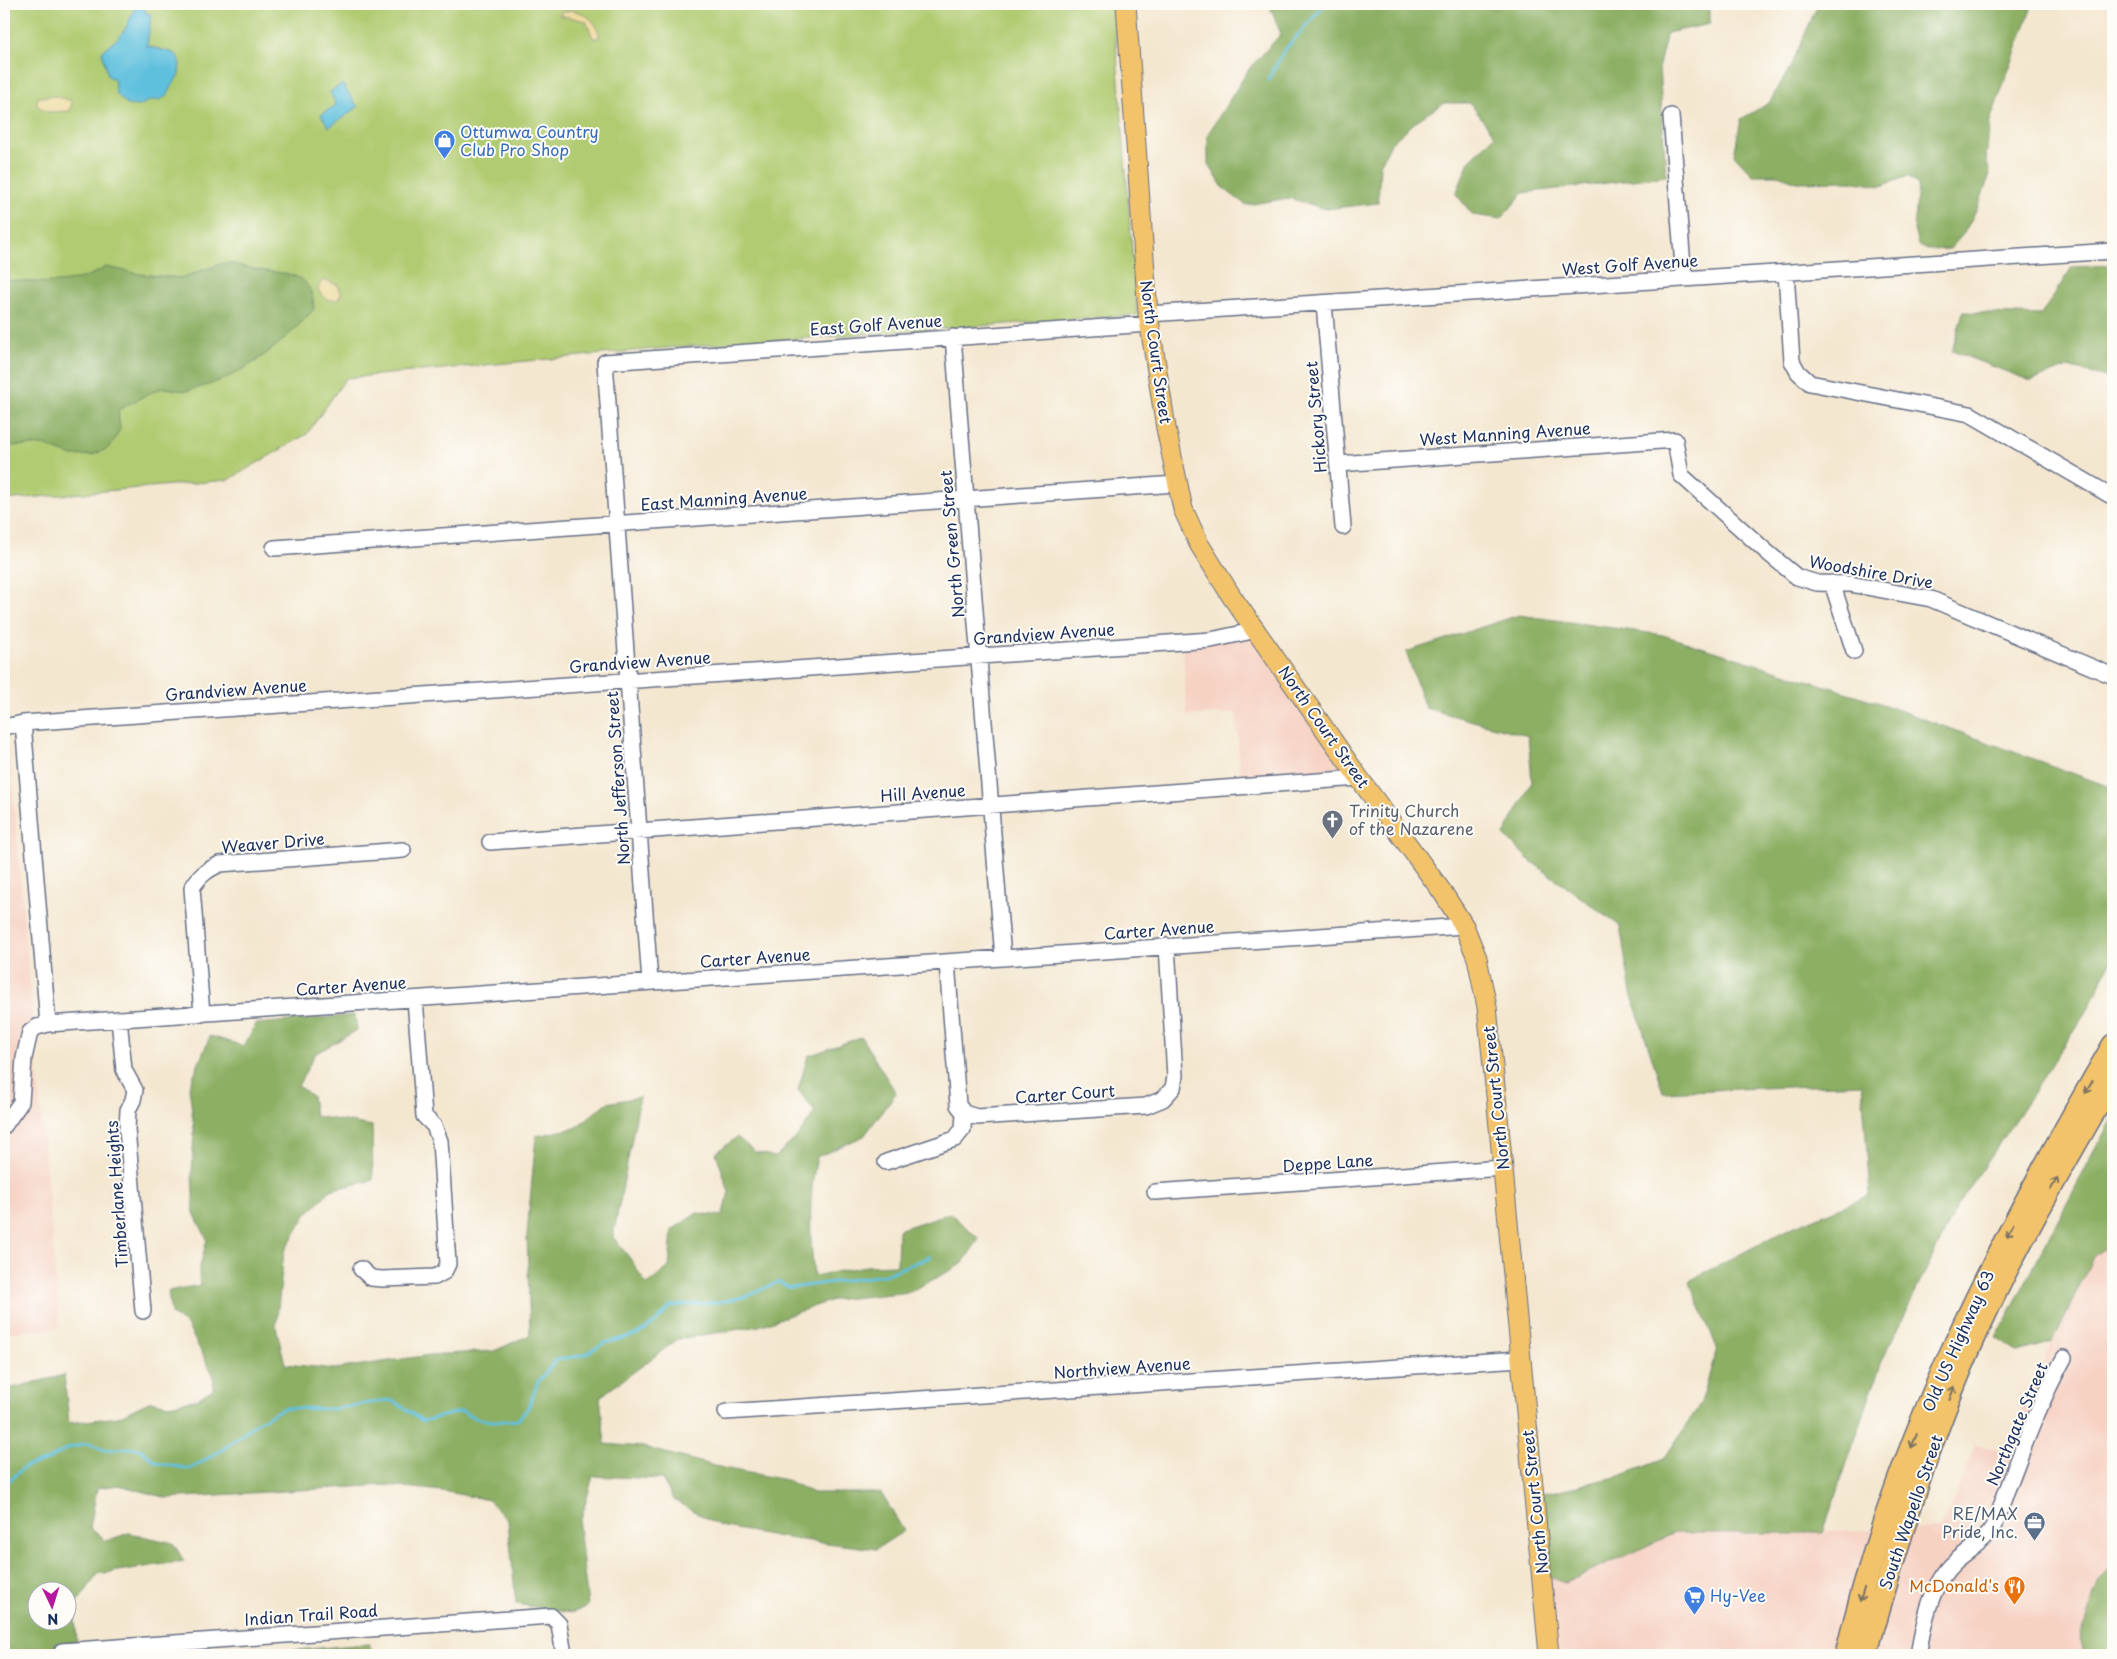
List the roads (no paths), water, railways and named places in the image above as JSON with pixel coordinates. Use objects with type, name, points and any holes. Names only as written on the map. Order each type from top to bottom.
[{"type":"highway","name":"Old US Highway 63","points":[[1846,1655],[1891,1496],[1934,1392],[2009,1231],[2058,1140],[2113,1045]]},
{"type":"highway","name":"South Wapello Street","points":[[1866,1655],[1894,1556],[1966,1359],[2016,1252],[2113,1079]]},
{"type":"main road","name":"North Court Street","points":[[1126,4],[1149,319],[1176,484],[1183,509],[1199,544],[1232,597],[1257,630],[1359,778],[1410,845],[1464,926],[1477,958],[1484,987],[1503,1168],[1549,1655]]},
{"type":"street","points":[[1671,116],[1684,279]]},
{"type":"street","name":"West Golf Avenue","points":[[1149,319],[1324,303],[2113,252]]},
{"type":"street","points":[[1786,273],[1792,361],[1798,372],[1810,383],[1970,414],[2113,498]]},
{"type":"street","name":"Hickory Street","points":[[1324,303],[1343,528]]},
{"type":"street","name":"East Golf Avenue","points":[[605,362],[953,337],[1149,319]]},
{"type":"street","name":"North Green Street","points":[[953,337],[1003,958]]},
{"type":"street","name":"North Jefferson Street","points":[[605,362],[650,982]]},
{"type":"street","name":"West Manning Avenue","points":[[1338,464],[1675,440]]},
{"type":"street","name":"Woodshire Drive","points":[[1675,440],[1681,475],[1768,554],[1797,576],[1818,583],[1850,584],[1931,599],[2113,676]]},
{"type":"street","name":"East Manning Avenue","points":[[274,548],[1176,484]]},
{"type":"street","points":[[1832,584],[1854,651]]},
{"type":"street","name":"Grandview Avenue","points":[[4,728],[24,722],[1211,640],[1257,630]]},
{"type":"street","points":[[4,1126],[21,1102],[24,1058],[30,1032],[36,1027],[48,1024],[24,722]]},
{"type":"street","name":"Hill Avenue","points":[[490,842],[1359,778]]},
{"type":"street","name":"Weaver Drive","points":[[202,1014],[192,888],[198,877],[220,864],[403,850]]},
{"type":"street","name":"Carter Avenue","points":[[48,1024],[1464,926]]},
{"type":"street","name":"Carter Court","points":[[964,1113],[977,1117],[1040,1114],[1146,1106],[1163,1100],[1173,1088],[1175,1076],[1167,946]]},
{"type":"street","points":[[886,1162],[955,1139],[963,1129],[964,1113],[958,1105],[947,962]]},
{"type":"street","points":[[361,1269],[371,1278],[435,1277],[444,1272],[448,1264],[440,1141],[434,1126],[424,1116],[415,999]]},
{"type":"street","name":"Timberlane Heights","points":[[119,1019],[124,1070],[135,1090],[128,1110],[127,1129],[143,1311]]},
{"type":"street","name":"Deppe Lane","points":[[1155,1192],[1503,1168]]},
{"type":"street","name":"Northgate Street","points":[[1918,1655],[1928,1611],[1940,1580],[1948,1568],[1983,1540],[1996,1522],[2008,1485],[2052,1380],[2064,1358]]},
{"type":"street","name":"Northview Avenue","points":[[726,1412],[1520,1359]]},
{"type":"street","name":"Indian Trail Road","points":[[62,1651],[551,1616],[559,1624],[564,1655]]},
{"type":"water","points":[[136,4],[143,4],[146,13],[151,14],[147,46],[174,53],[178,57],[180,64],[179,74],[167,96],[159,100],[151,100],[139,106],[127,105],[116,93],[114,79],[108,76],[102,52],[123,31]]},
{"type":"water","points":[[342,84],[358,107],[329,127],[321,115],[336,105],[330,92]]},
{"type":"waterway","points":[[1268,80],[1284,51],[1325,4]]},
{"type":"waterway","points":[[4,1486],[24,1467],[48,1460],[68,1448],[84,1444],[90,1444],[105,1450],[140,1449],[157,1463],[190,1469],[222,1450],[256,1423],[284,1408],[333,1409],[388,1400],[395,1402],[423,1421],[462,1411],[482,1420],[518,1420],[528,1408],[538,1382],[556,1360],[584,1355],[605,1343],[638,1334],[656,1322],[671,1306],[719,1302],[745,1297],[778,1282],[790,1288],[884,1275],[930,1257]]},
{"type":"place","name":"Ottumwa Country Club Pro Shop","points":[[444,160]]},
{"type":"place","name":"Trinity Church of the Nazarene","points":[[1333,839]]},
{"type":"place","name":"RE/MAX Pride, Inc.","points":[[2034,1542]]},
{"type":"place","name":"McDonald's","points":[[2015,1605]]},
{"type":"place","name":"Hy-Vee","points":[[1694,1615]]}]
